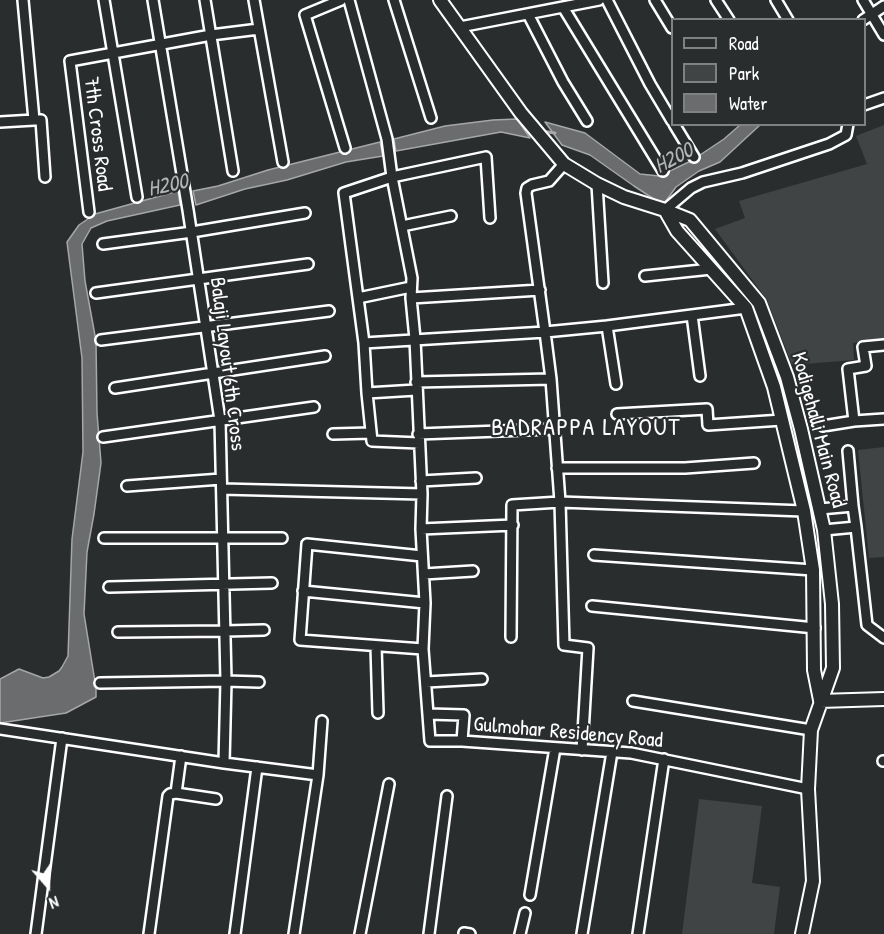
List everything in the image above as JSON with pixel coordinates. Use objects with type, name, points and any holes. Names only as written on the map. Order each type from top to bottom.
[{"type":"street","points":[[23,0],[34,120]]},
{"type":"street","points":[[104,0],[137,197]]},
{"type":"street","name":"Balaji Layout 6th Cross","points":[[153,0],[192,232],[220,420],[226,681],[224,763]]},
{"type":"street","points":[[205,0],[233,171]]},
{"type":"street","points":[[254,0],[283,162]]},
{"type":"street","points":[[314,0],[318,10]]},
{"type":"street","points":[[341,0],[305,15],[345,148]]},
{"type":"street","points":[[349,0],[387,139],[392,177],[412,278],[411,298],[422,494],[421,529],[425,603],[423,649],[428,714],[464,715],[462,741]]},
{"type":"street","points":[[394,0],[431,118]]},
{"type":"street","name":"Kodigehalli Main Road","points":[[440,0],[521,113],[562,161],[597,184],[624,198],[690,219],[759,303],[787,377],[820,509],[832,604],[833,668],[811,730],[808,789],[813,880],[802,934]]},
{"type":"street","points":[[460,27],[563,7],[575,2],[599,0]]},
{"type":"street","points":[[607,0],[671,120]]},
{"type":"street","points":[[655,0],[671,26]]},
{"type":"street","points":[[716,0],[728,18]]},
{"type":"street","points":[[776,0],[787,18]]},
{"type":"street","points":[[863,0],[867,17],[884,34]]},
{"type":"street","points":[[867,17],[884,6]]},
{"type":"street","points":[[563,7],[663,171]]},
{"type":"street","points":[[528,14],[563,82],[587,121]]},
{"type":"street","points":[[113,54],[259,28]]},
{"type":"street","name":"7th Cross Road","points":[[89,212],[70,61],[113,54]]},
{"type":"street","points":[[866,104],[884,98]]},
{"type":"street","points":[[0,122],[41,120],[45,177]]},
{"type":"street","points":[[675,126],[694,157]]},
{"type":"street","points":[[665,210],[691,188],[703,182],[742,173],[829,144],[846,135],[848,126]]},
{"type":"street","points":[[490,218],[486,157],[392,177],[344,193],[364,343],[372,441],[554,429]]},
{"type":"street","points":[[562,161],[549,181],[532,184],[527,188],[526,193],[550,379],[560,502],[564,645],[588,648],[582,750]]},
{"type":"street","points":[[597,184],[603,283]]},
{"type":"street","name":"Kodigehalli Main Road","points":[[665,210],[677,231],[746,308],[764,357],[779,407],[804,511],[813,570],[814,670],[820,701]]},
{"type":"street","points":[[103,244],[305,213]]},
{"type":"street","points":[[402,226],[452,216]]},
{"type":"street","points":[[96,293],[308,264]]},
{"type":"street","points":[[645,276],[711,269]]},
{"type":"street","points":[[358,298],[411,287]]},
{"type":"street","points":[[411,298],[540,291]]},
{"type":"street","points":[[364,343],[545,332],[746,308]]},
{"type":"street","points":[[101,340],[329,311]]},
{"type":"street","points":[[692,315],[700,376]]},
{"type":"street","points":[[607,326],[616,384]]},
{"type":"street","points":[[854,421],[848,369],[866,366],[863,346],[884,345]]},
{"type":"street","points":[[115,388],[325,356]]},
{"type":"street","points":[[367,393],[416,386],[550,379]]},
{"type":"street","points":[[779,407],[794,404]]},
{"type":"street","points":[[103,437],[314,407]]},
{"type":"street","points":[[616,414],[707,409],[708,425],[782,420]]},
{"type":"street","points":[[823,426],[884,419]]},
{"type":"street","points":[[333,434],[371,433]]},
{"type":"street","points":[[848,451],[867,625],[884,638]]},
{"type":"street","points":[[557,468],[685,468],[754,463]]},
{"type":"street","points":[[421,480],[476,478]]},
{"type":"street","points":[[127,486],[221,479]]},
{"type":"street","points":[[222,489],[422,494]]},
{"type":"street","points":[[511,638],[513,505],[560,502],[804,511]]},
{"type":"street","points":[[820,509],[853,506]]},
{"type":"street","points":[[421,529],[513,525]]},
{"type":"street","points":[[824,531],[856,527]]},
{"type":"street","points":[[104,538],[282,538]]},
{"type":"street","points":[[422,556],[307,544],[300,640],[423,649]]},
{"type":"street","points":[[594,555],[813,570]]},
{"type":"street","points":[[423,574],[473,571]]},
{"type":"street","points":[[109,587],[272,583]]},
{"type":"street","points":[[303,591],[425,603]]},
{"type":"street","points":[[592,606],[814,628]]},
{"type":"street","points":[[118,632],[264,630]]},
{"type":"street","points":[[376,646],[378,713]]},
{"type":"street","points":[[426,682],[482,679]]},
{"type":"street","points":[[100,683],[259,682]]},
{"type":"street","points":[[820,701],[884,699]]},
{"type":"street","points":[[633,701],[811,730]]},
{"type":"street","name":"Gulmohar Residency Road","points":[[428,714],[430,741],[462,741],[631,753],[808,789]]},
{"type":"street","points":[[294,934],[318,775],[322,722]]},
{"type":"street","points":[[0,729],[318,775]]},
{"type":"street","points":[[36,934],[62,738]]},
{"type":"street","points":[[530,895],[555,748]]},
{"type":"street","points":[[583,934],[612,752]]},
{"type":"street","points":[[176,793],[181,756]]},
{"type":"street","points":[[638,934],[664,759]]},
{"type":"street","points":[[235,934],[257,767]]},
{"type":"street","points":[[360,934],[388,784]]},
{"type":"street","points":[[149,934],[168,796],[176,793],[216,799]]},
{"type":"street","points":[[429,934],[447,796]]},
{"type":"street","points":[[520,934],[525,914]]},
{"type":"green space","points":[[884,125],[884,339],[853,343],[854,360],[792,365],[767,300],[715,229],[745,218],[739,201],[867,164],[856,136]]},
{"type":"green space","points":[[884,447],[884,557],[869,558],[858,450]]},
{"type":"green space","points":[[699,799],[762,806],[752,883],[780,887],[774,934],[682,934]]},
{"type":"water","points":[[517,119],[530,138],[501,132],[396,151],[394,139],[445,126]]},
{"type":"water","points":[[545,122],[585,133],[640,174],[659,176],[691,161],[739,126],[759,126],[720,162],[699,171],[676,187],[663,205],[590,155],[562,145]]},
{"type":"water","points":[[380,142],[383,156],[346,162],[287,180],[245,189],[196,205],[193,191]]},
{"type":"water","points":[[178,191],[180,205],[107,221],[91,228],[82,244],[85,281],[96,341],[97,413],[101,463],[87,552],[84,614],[96,697],[66,713],[0,723],[0,679],[19,669],[43,678],[49,677],[59,671],[68,656],[72,539],[83,452],[82,358],[67,242],[79,225],[95,214]]},
{"type":"waterway","name":"H200","points":[[541,131],[555,133]]},
{"type":"district","name":"BADRAPPA LAYOUT","points":[[586,429]]}]
